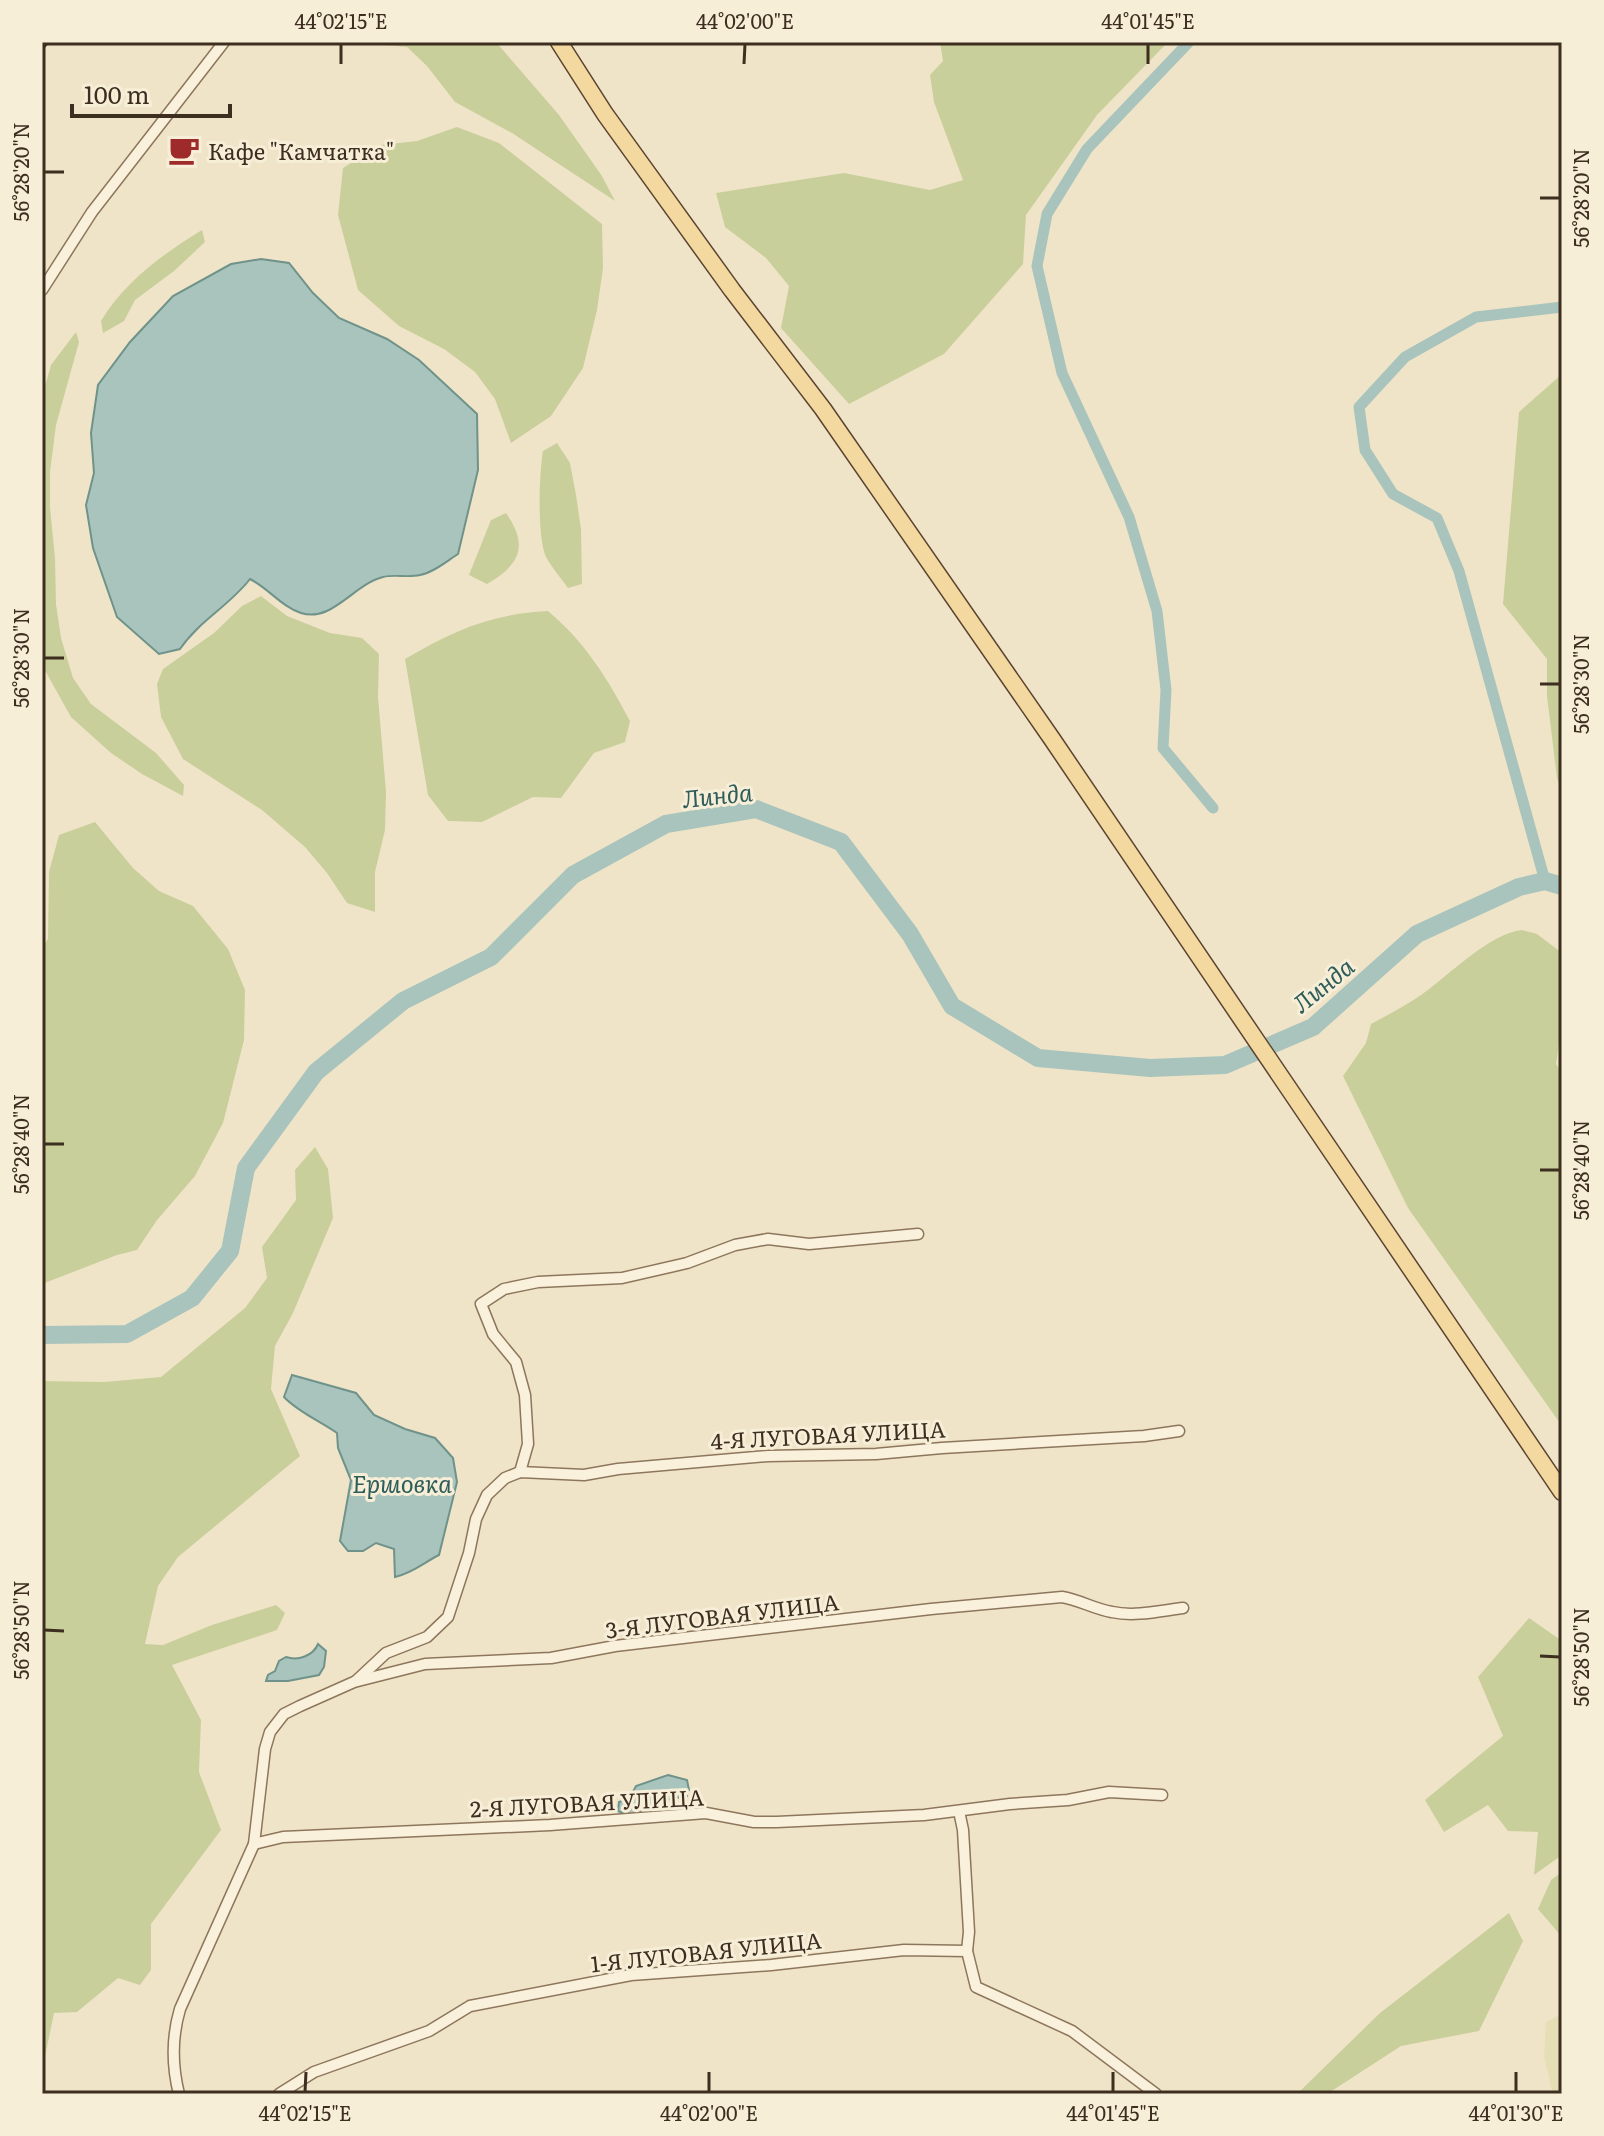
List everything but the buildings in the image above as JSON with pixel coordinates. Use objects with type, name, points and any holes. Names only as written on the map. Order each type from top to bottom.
[{"type":"main road","points":[[559,42],[605,114],[876,484],[1562,1492]]},
{"type":"street","points":[[42,290],[92,212],[224,42]]},
{"type":"street","points":[[354,1682],[386,1653],[427,1637],[448,1617],[469,1553],[476,1519],[487,1495],[505,1478],[520,1472],[528,1444],[525,1395],[516,1362],[493,1334],[481,1304],[504,1289],[538,1282],[622,1278],[687,1263],[735,1245],[768,1239],[809,1244],[918,1234]]},
{"type":"street","name":"4-Я ЛУГОВАЯ УЛИЦА","points":[[520,1472],[584,1475],[618,1469],[768,1456],[876,1454],[1179,1431]]},
{"type":"street","name":"3-Я ЛУГОВАЯ УЛИЦА","points":[[254,1844],[265,1749],[274,1723],[284,1714],[354,1682],[425,1664],[551,1658],[615,1646],[1062,1597],[1079,1599],[1115,1613],[1149,1613],[1183,1608]]},
{"type":"street","name":"2-Я ЛУГОВАЯ УЛИЦА","points":[[254,1844],[283,1837],[550,1825],[706,1813],[754,1822],[777,1822],[959,1811],[1068,1800],[1109,1792],[1162,1795]]},
{"type":"street","points":[[959,1811],[963,1830],[969,1932],[967,1951],[976,1987],[1072,2031],[1156,2094]]},
{"type":"street","points":[[179,2094],[174,2064],[175,2025],[254,1844]]},
{"type":"street","name":"1-Я ЛУГОВАЯ УЛИЦА","points":[[279,2094],[314,2072],[429,2031],[470,2006],[631,1975],[771,1965],[904,1950],[967,1951]]},
{"type":"shaded area","points":[[1562,2014],[1562,2094],[1553,2094],[1544,2057],[1546,2022]]},
{"type":"green space","points":[[384,42],[496,42],[559,115],[602,176],[615,201],[512,133],[455,102],[427,66],[407,47],[385,45]]},
{"type":"green space","points":[[940,42],[1168,42],[1097,115],[1026,215],[1023,264],[944,354],[849,404],[781,328],[789,286],[766,258],[725,227],[716,193],[844,173],[930,190],[963,180],[934,102],[930,75],[943,61]]},
{"type":"green space","points":[[457,127],[499,143],[602,224],[603,268],[583,368],[551,416],[511,443],[495,399],[475,372],[444,349],[399,326],[358,290],[338,215],[343,168],[380,145],[417,141]]},
{"type":"green space","points":[[202,230],[205,242],[174,271],[135,300],[124,321],[103,333],[101,321],[121,293],[159,259]]},
{"type":"green space","points":[[76,332],[79,342],[56,425],[50,472],[56,604],[61,638],[73,678],[91,704],[156,753],[184,785],[183,796],[111,753],[71,717],[42,665],[42,397],[51,365]]},
{"type":"green space","points":[[1562,374],[1562,793],[1557,778],[1547,696],[1547,659],[1503,604],[1519,412]]},
{"type":"green space","points":[[557,443],[570,463],[581,529],[582,584],[568,588],[546,557],[540,521],[543,451]]},
{"type":"green space","points":[[506,513],[517,535],[518,554],[507,570],[487,584],[469,575],[491,520]]},
{"type":"green space","points":[[261,596],[287,616],[330,633],[362,638],[379,654],[378,697],[386,792],[385,830],[375,872],[375,912],[347,903],[305,847],[262,810],[183,759],[161,717],[157,684],[163,669],[214,633],[242,606]]},
{"type":"green space","points":[[548,611],[584,648],[613,690],[630,721],[625,742],[594,753],[561,798],[533,797],[482,822],[448,821],[428,795],[405,659],[474,625],[508,616]]},
{"type":"green space","points":[[95,822],[133,868],[159,891],[193,906],[228,949],[245,990],[244,1040],[223,1123],[195,1176],[157,1220],[137,1250],[42,1284],[42,948],[48,939],[49,872],[59,835]]},
{"type":"green space","points":[[1522,930],[1537,934],[1562,953],[1562,1024],[1556,1064],[1562,1073],[1562,1426],[1408,1208],[1343,1076],[1366,1043],[1371,1024],[1421,995],[1483,947]]},
{"type":"green space","points":[[315,1147],[328,1169],[333,1218],[293,1313],[275,1346],[271,1389],[300,1456],[178,1557],[158,1586],[145,1644],[163,1645],[212,1625],[276,1605],[285,1613],[277,1630],[172,1665],[201,1720],[199,1772],[221,1830],[151,1924],[151,1970],[140,1985],[118,1978],[77,2012],[54,2013],[42,2071],[42,1381],[104,1382],[161,1377],[245,1308],[267,1278],[262,1247],[296,1200],[295,1170]]},
{"type":"green space","points":[[1529,1618],[1562,1641],[1562,1855],[1534,1875],[1538,1832],[1508,1831],[1488,1805],[1444,1832],[1425,1800],[1503,1736],[1478,1677]]},
{"type":"green space","points":[[1562,1872],[1562,1937],[1538,1909],[1551,1880]]},
{"type":"green space","points":[[1509,1913],[1523,1941],[1479,2031],[1401,2046],[1327,2094],[1297,2094],[1380,2013]]},
{"type":"water","points":[[261,259],[289,263],[313,293],[339,318],[387,339],[419,360],[477,414],[478,470],[458,554],[425,574],[388,576],[372,581],[333,608],[312,615],[294,610],[250,579],[180,649],[159,654],[117,617],[93,548],[86,505],[94,473],[91,433],[98,385],[130,342],[173,296],[231,264]]},
{"type":"water","name":"Ершовка","points":[[292,1375],[356,1393],[374,1415],[435,1438],[453,1458],[457,1482],[439,1555],[395,1577],[394,1549],[376,1543],[363,1551],[348,1551],[340,1541],[351,1480],[338,1448],[337,1433],[284,1397]]},
{"type":"water","points":[[318,1644],[326,1651],[324,1667],[319,1675],[288,1681],[266,1681],[279,1661],[286,1657],[305,1656],[313,1652]]},
{"type":"water","points":[[668,1775],[687,1780],[689,1790],[684,1793],[687,1796],[685,1799],[675,1797],[660,1803],[668,1807],[628,1815],[618,1811],[619,1802],[629,1799],[636,1786]]},
{"type":"waterway","points":[[1189,42],[1087,149],[1047,214],[1037,266],[1062,373],[1129,517],[1157,611],[1166,690],[1163,748],[1213,808]]},
{"type":"waterway","points":[[1545,881],[1459,571],[1437,518],[1393,494],[1365,450],[1359,407],[1405,357],[1476,317],[1562,307]]},
{"type":"waterway","name":"Линда","points":[[42,1335],[127,1334],[192,1298],[230,1251],[246,1168],[316,1072],[403,1001],[491,957],[573,875],[666,824],[756,809],[841,842],[910,934],[952,1006],[1038,1058],[1150,1068],[1225,1065],[1313,1027],[1417,934],[1519,887],[1545,881],[1562,886]]},
{"type":"railway","points":[[42,49],[48,42]]},
{"type":"place","name":"Кафе \"Камчатка\"","points":[[184,150]]}]
